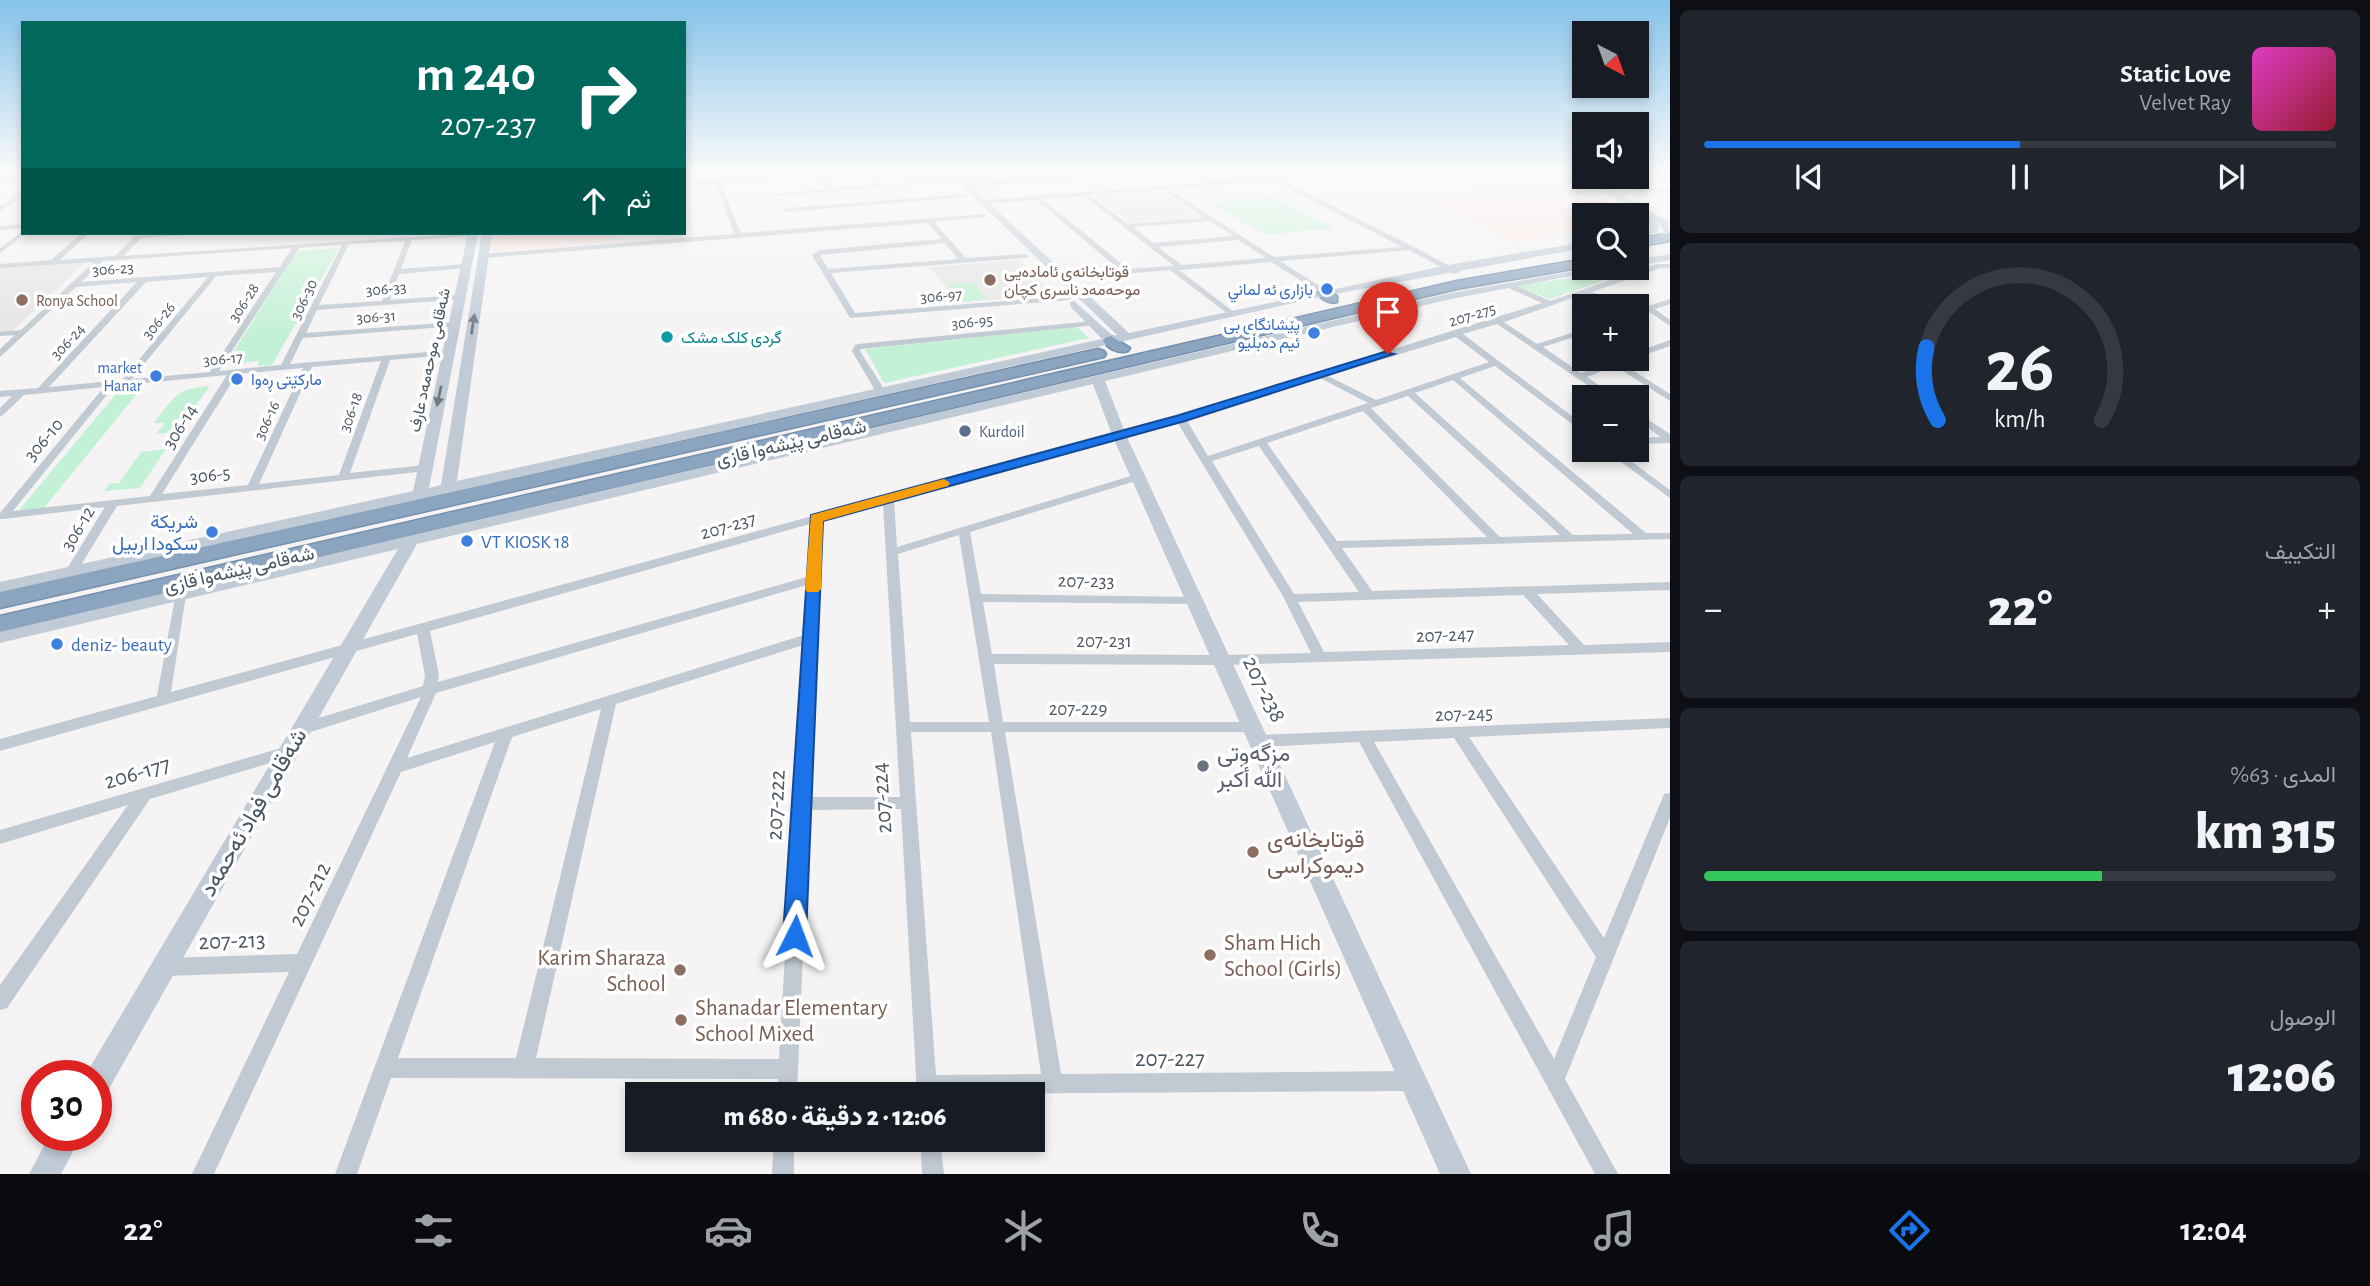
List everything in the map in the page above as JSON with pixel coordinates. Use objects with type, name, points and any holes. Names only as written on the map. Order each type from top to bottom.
[{"type":"highway","points":[[1649,241],[1667,242]]},
{"type":"highway","points":[[1649,250],[1667,242]]},
{"type":"highway","name":"شەقامی پێشەوا قازی","points":[[0,600],[146,561],[656,447],[930,392],[1124,343],[1328,296],[1453,270],[1572,254]]},
{"type":"highway","name":"شەقامی پێشەوا قازی","points":[[0,624],[134,600],[632,485],[946,405],[1165,359],[1457,285],[1537,276],[1572,267]]},
{"type":"highway","points":[[979,380],[973,385],[975,390],[997,394]]},
{"type":"highway","points":[[930,392],[950,396],[951,402],[946,405]]},
{"type":"street","points":[[735,228],[738,235]]},
{"type":"street","points":[[483,256],[628,244],[685,236],[826,228]]},
{"type":"street","points":[[936,228],[964,261]]},
{"type":"street","points":[[997,228],[1094,323],[1124,343]]},
{"type":"street","points":[[1011,228],[1063,277],[1124,343]]},
{"type":"street","points":[[1074,228],[1127,272]]},
{"type":"street","points":[[1128,228],[1231,314]]},
{"type":"street","points":[[1223,228],[1328,296]]},
{"type":"street","points":[[1372,228],[1453,270],[1572,247]]},
{"type":"street","points":[[0,251],[21,235]]},
{"type":"street","points":[[51,263],[84,235]]},
{"type":"street","points":[[117,258],[140,235]]},
{"type":"street","points":[[327,244],[331,235]]},
{"type":"street","points":[[0,267],[447,235]]},
{"type":"street","name":"شەقامی موحەمەد عارف","points":[[420,494],[473,235]]},
{"type":"street","name":"شەقامی موحەمەد عارف","points":[[449,480],[487,235]]},
{"type":"street","points":[[626,235],[628,244]]},
{"type":"street","points":[[385,303],[409,238]]},
{"type":"street","points":[[1151,245],[1238,238]]},
{"type":"street","points":[[947,240],[820,251],[816,255],[827,271],[1026,256]]},
{"type":"street","name":"306-30","points":[[284,368],[347,242]]},
{"type":"street","name":"306-28","points":[[212,374],[297,246]]},
{"type":"street","points":[[1063,277],[1412,248]]},
{"type":"street","points":[[1649,261],[1670,257]]},
{"type":"street","points":[[0,354],[100,260]]},
{"type":"street","points":[[396,272],[466,266]]},
{"type":"street","name":"207-275","points":[[1119,435],[1498,321],[1660,266],[1670,266]]},
{"type":"street","name":"306-23","points":[[72,285],[282,269]]},
{"type":"street","name":"306-97","points":[[827,271],[849,313],[858,316],[1068,298]]},
{"type":"street","points":[[766,453],[1098,380],[1165,359],[1509,285],[1537,276],[1572,272]]},
{"type":"street","name":"306-26","points":[[124,383],[213,275]]},
{"type":"street","name":"306-24","points":[[41,390],[143,280]]},
{"type":"street","points":[[1509,285],[1548,303]]},
{"type":"street","points":[[1584,292],[1590,294]]},
{"type":"street","points":[[424,472],[426,481],[449,480],[656,447],[881,392],[1124,343],[1231,314],[1328,296]]},
{"type":"street","name":"306-33","points":[[314,308],[460,297]]},
{"type":"street","points":[[1649,308],[1670,301]]},
{"type":"street","points":[[1649,315],[1670,324]]},
{"type":"street","points":[[1498,321],[1594,385]]},
{"type":"street","name":"306-95","points":[[881,392],[856,351],[858,347],[1094,323]]},
{"type":"street","name":"306-31","points":[[301,336],[454,324]]},
{"type":"street","points":[[0,334],[23,332]]},
{"type":"street","points":[[1456,333],[1572,421]]},
{"type":"street","points":[[1538,346],[1572,335]]},
{"type":"street","points":[[1649,350],[1670,343]]},
{"type":"street","name":"306-17","points":[[0,394],[448,352]]},
{"type":"street","name":"306-18","points":[[343,477],[386,358]]},
{"type":"street","points":[[1206,460],[1496,363]]},
{"type":"street","name":"306-16","points":[[252,487],[309,365]]},
{"type":"street","points":[[1582,376],[1595,371]]},
{"type":"street","points":[[1628,371],[1670,398]]},
{"type":"street","name":"306-14","points":[[155,498],[233,373]]},
{"type":"street","points":[[1320,375],[1370,405],[1497,541]]},
{"type":"street","points":[[1454,377],[1644,537]]},
{"type":"street","name":"207-238","points":[[1098,380],[1119,435],[1455,1174]]},
{"type":"street","name":"306-10","points":[[1,516],[111,384]]},
{"type":"street","points":[[0,413],[20,392]]},
{"type":"street","points":[[1409,392],[1571,539]]},
{"type":"street","points":[[1180,418],[1290,598],[1320,657]]},
{"type":"street","points":[[1649,425],[1670,440]]},
{"type":"street","name":"207-237","points":[[0,745],[1119,435]]},
{"type":"street","points":[[1649,441],[1670,440]]},
{"type":"street","points":[[1261,441],[1368,595]]},
{"type":"street","points":[[1626,462],[1670,495]]},
{"type":"street","name":"306-5","points":[[1,516],[343,477],[424,472]]},
{"type":"street","points":[[891,552],[1138,477]]},
{"type":"street","points":[[0,588],[71,572],[146,561],[420,494],[449,480]]},
{"type":"street","points":[[0,638],[134,600],[180,595],[411,541],[632,485]]},
{"type":"street","name":"207-224","points":[[888,498],[927,1082]]},
{"type":"street","name":"306-12","points":[[71,572],[113,503]]},
{"type":"street","name":"207-222","points":[[787,1082],[816,518]]},
{"type":"street","points":[[964,530],[987,659],[995,727],[1053,1084]]},
{"type":"street","points":[[1334,545],[1670,536]]},
{"type":"street","name":"شەقامی فواد ئەحمەد","points":[[110,1060],[411,541]]},
{"type":"street","points":[[302,729],[813,579]]},
{"type":"street","points":[[1290,598],[1670,586]]},
{"type":"street","points":[[1527,590],[1580,649]]},
{"type":"street","points":[[163,701],[180,595]]},
{"type":"street","name":"207-233","points":[[976,598],[1195,601]]},
{"type":"street","name":"207-212","points":[[203,1174],[431,689],[432,675],[423,629]]},
{"type":"street","points":[[395,768],[810,638]]},
{"type":"street","name":"207-247","points":[[1222,660],[1670,647]]},
{"type":"street","name":"207-231","points":[[987,659],[1222,660]]},
{"type":"street","points":[[524,1068],[610,700]]},
{"type":"street","name":"207-245","points":[[1256,734],[1363,736],[1670,723]]},
{"type":"street","name":"207-229","points":[[903,727],[1256,734]]},
{"type":"street","points":[[1458,732],[1606,956]]},
{"type":"street","points":[[346,1174],[506,733]]},
{"type":"street","points":[[1363,736],[1607,1174]]},
{"type":"street","name":"206-177","points":[[0,837],[288,752]]},
{"type":"street","points":[[0,1001],[145,793]]},
{"type":"street","points":[[1555,1080],[1606,956],[1666,822],[1670,799]]},
{"type":"street","points":[[802,804],[908,803]]},
{"type":"street","name":"207-213","points":[[164,967],[302,963]]},
{"type":"street","points":[[385,1068],[788,1069]]},
{"type":"street","name":"207-227","points":[[1045,1084],[1413,1081]]},
{"type":"street","points":[[44,1174],[57,1151]]},
{"type":"street","points":[[783,1174],[784,1152]]},
{"type":"street","points":[[931,1152],[933,1174]]},
{"type":"shaded area","points":[[1483,228],[1572,228],[1572,232],[1514,243]]},
{"type":"shaded area","points":[[492,235],[616,235],[617,242],[491,252]]},
{"type":"shaded area","name":"قوتابخانەی ئامادەیی موحەمەد ناسری کچان","points":[[1019,260],[1052,294],[958,303],[930,267]]},
{"type":"shaded area","name":"Ronya School","points":[[86,262],[11,332],[0,333],[0,268]]},
{"type":"green space","points":[[1253,228],[1334,228],[1266,235]]},
{"type":"green space","points":[[339,248],[272,365],[257,366],[259,361],[225,365],[297,251]]},
{"type":"green space","points":[[1572,278],[1572,280],[1605,280],[1550,299],[1518,286]]},
{"type":"green space","points":[[972,282],[987,299],[961,302],[947,284]]},
{"type":"green space","points":[[1077,327],[1089,338],[884,383],[865,349]]},
{"type":"green space","points":[[210,386],[176,432],[156,434],[165,423],[154,423],[177,396],[189,389]]},
{"type":"green space","points":[[140,390],[44,508],[19,510],[117,393]]},
{"type":"green space","points":[[166,449],[140,488],[104,491],[109,484],[119,483],[141,452]]},
{"type":"slow traffic","points":[[813,589],[816,518],[944,483]]},
{"type":"place","name":"قوتابخانەی ئامادەیی موحەمەد ناسری کچان","points":[[990,280]]},
{"type":"place","name":"بازارى ئه لماني","points":[[1327,289]]},
{"type":"place","name":"Ronya School","points":[[22,300]]},
{"type":"place","name":"پێشانگای بی ئیم دەبڵیو","points":[[1314,333]]},
{"type":"place","name":"گردی کلک مشک","points":[[667,337]]},
{"type":"place","name":"market Hanar","points":[[156,376]]},
{"type":"place","name":"مارکێتی ڕەوا","points":[[237,379]]},
{"type":"place","name":"Kurdoil","points":[[965,431]]},
{"type":"place","name":"شريكة سكودا اربيل","points":[[212,532]]},
{"type":"place","name":"VT KIOSK 18","points":[[467,541]]},
{"type":"place","name":"deniz- beauty","points":[[57,644]]},
{"type":"place","name":"مزگەوتی الله أكبر","points":[[1203,766]]},
{"type":"place","name":"قوتابخانەی دیموکراسی","points":[[1253,852]]},
{"type":"place","name":"Sham Hich School (Girls)","points":[[1210,955]]},
{"type":"place","name":"Karim Sharaza School","points":[[680,970]]},
{"type":"place","name":"Shanadar Elementary School Mixed","points":[[681,1020]]},
{"type":"route","points":[[795,936],[816,518],[1180,418],[1388,354]]}]
